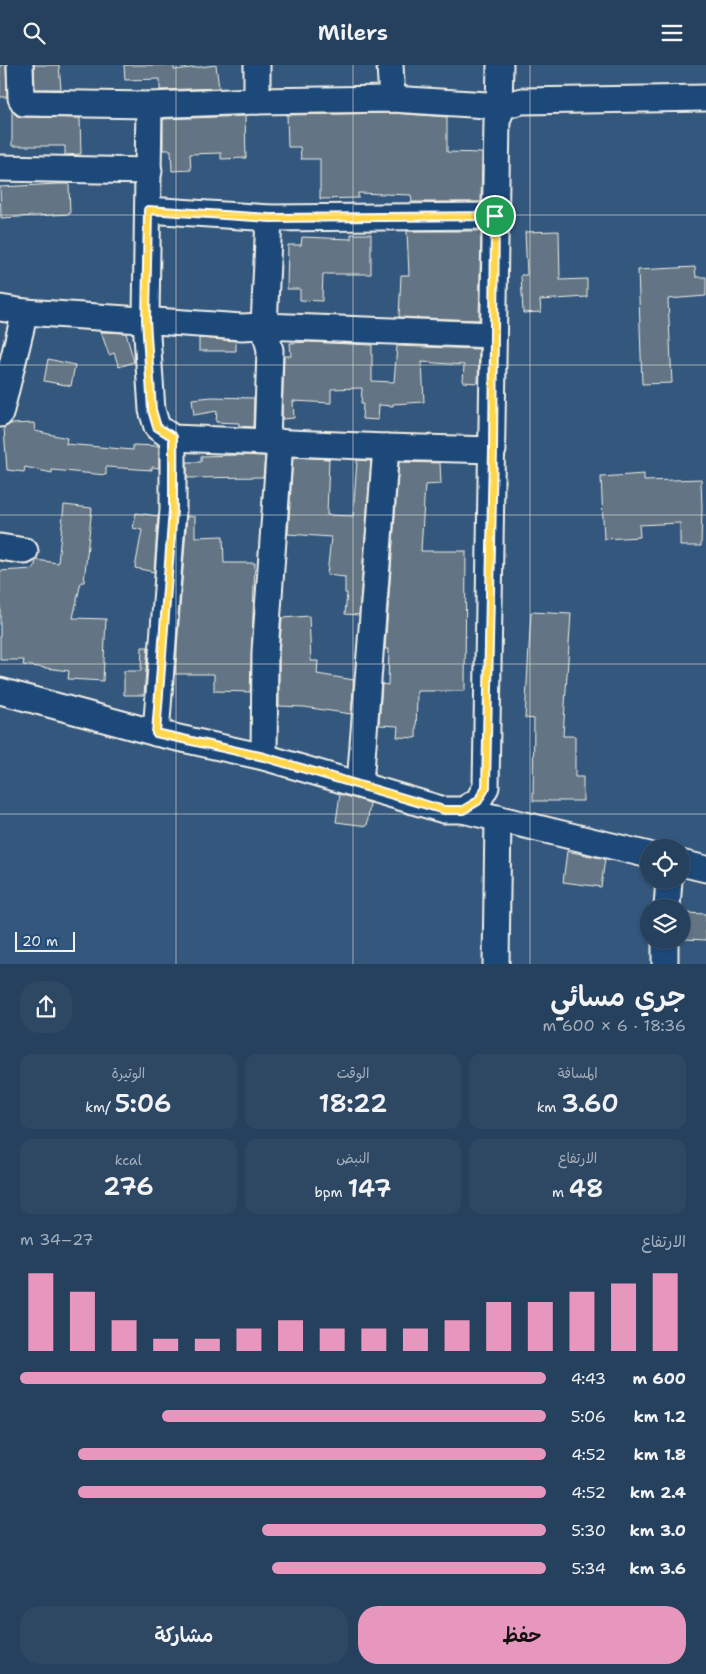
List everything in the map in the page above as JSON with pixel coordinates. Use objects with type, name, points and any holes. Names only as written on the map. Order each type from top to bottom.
[{"type":"street","points":[[20,65],[21,98],[24,103],[149,105],[392,99],[502,107],[522,101],[706,98]]},
{"type":"street","points":[[257,65],[257,101]]},
{"type":"street","points":[[390,65],[392,99]]},
{"type":"street","points":[[463,810],[478,801],[486,787],[497,120],[502,107],[500,65]]},
{"type":"street","points":[[149,105],[146,320],[152,410],[157,427],[173,437],[493,450]]},
{"type":"street","points":[[0,168],[149,171]]},
{"type":"street","points":[[148,210],[270,218],[495,216]]},
{"type":"street","points":[[264,757],[265,652],[274,442],[270,350],[264,326],[270,218]]},
{"type":"street","points":[[0,308],[25,312],[242,327],[264,326],[493,335]]},
{"type":"street","points":[[0,413],[25,312]]},
{"type":"street","points":[[156,733],[173,510],[173,437]]},
{"type":"street","points":[[360,784],[386,447]]},
{"type":"street","points":[[0,547],[25,551]]},
{"type":"street","points":[[0,691],[156,733],[264,757],[444,810],[463,810],[640,853]]},
{"type":"street","points":[[496,964],[498,818]]},
{"type":"street","points":[[690,865],[706,869]]},
{"type":"street","points":[[665,949],[665,964]]},
{"type":"building","points":[[0,65],[6,65],[7,97],[0,97]]},
{"type":"building","points":[[34,65],[59,65],[61,89],[35,89]]},
{"type":"building","points":[[124,65],[174,65],[174,70],[216,65],[219,88],[160,90],[160,79],[125,80]]},
{"type":"building","points":[[12,111],[17,116],[24,117],[80,118],[81,154],[65,155],[65,146],[12,146]]},
{"type":"building","points":[[392,113],[447,117],[447,152],[482,153],[481,202],[412,202],[411,195],[358,193],[358,198],[320,199],[320,159],[301,159],[300,147],[288,147],[287,115]]},
{"type":"building","points":[[245,116],[246,158],[221,159],[221,153],[190,154],[191,170],[172,171],[171,150],[163,150],[163,119]]},
{"type":"building","points":[[69,184],[70,214],[1,218],[0,187]]},
{"type":"building","points":[[407,231],[481,231],[479,320],[399,317],[401,275],[409,275]]},
{"type":"building","points":[[559,231],[560,280],[587,279],[587,297],[540,300],[541,312],[523,313],[521,275],[527,275],[525,232]]},
{"type":"building","points":[[351,234],[371,234],[371,274],[323,274],[322,301],[300,300],[300,289],[287,289],[288,245],[301,245],[302,237],[351,239]]},
{"type":"building","points":[[695,267],[696,277],[706,277],[706,296],[668,299],[672,383],[642,384],[638,270]]},
{"type":"building","points":[[101,332],[126,333],[134,362],[119,367],[114,353],[109,355]]},
{"type":"building","points":[[199,338],[236,341],[236,351],[199,351]]},
{"type":"building","points":[[290,343],[372,345],[372,381],[394,382],[397,346],[479,349],[478,383],[463,382],[464,365],[422,362],[424,402],[393,404],[393,406],[379,405],[378,420],[362,419],[362,388],[331,389],[331,403],[293,401],[294,418],[282,419],[284,356],[291,356]]},
{"type":"building","points":[[48,359],[75,365],[71,386],[44,381]]},
{"type":"building","points":[[212,397],[254,398],[253,427],[239,426],[239,423],[216,422],[217,411],[194,415],[192,399]]},
{"type":"building","points":[[34,423],[35,431],[67,438],[66,444],[133,450],[133,445],[159,446],[159,468],[152,467],[152,470],[106,467],[106,475],[52,470],[52,473],[25,467],[24,472],[7,470],[4,428],[10,424]]},
{"type":"building","points":[[201,456],[265,456],[263,477],[187,478],[187,462],[201,462]]},
{"type":"building","points":[[293,457],[329,459],[327,515],[353,516],[357,460],[371,461],[359,615],[345,614],[347,593],[345,593],[345,577],[327,575],[331,537],[288,534]]},
{"type":"building","points":[[399,462],[440,463],[441,484],[425,485],[421,551],[466,551],[465,691],[417,691],[416,738],[397,737],[398,726],[379,725],[382,684],[388,685],[389,649],[385,649]]},
{"type":"building","points":[[644,474],[644,481],[701,479],[701,546],[680,546],[680,523],[639,525],[640,537],[604,539],[601,477]]},
{"type":"building","points":[[64,505],[92,508],[84,582],[81,582],[73,618],[106,619],[103,681],[68,679],[69,671],[23,665],[24,660],[0,660],[0,571],[34,569],[36,560],[58,563]]},
{"type":"building","points":[[136,513],[158,516],[154,572],[135,568],[142,530],[133,528]]},
{"type":"building","points":[[187,516],[195,517],[195,537],[223,536],[224,563],[255,563],[250,692],[214,691],[214,674],[175,674]]},
{"type":"building","points":[[531,612],[571,614],[563,736],[575,736],[575,777],[583,777],[583,801],[533,801],[534,719],[525,718]]},
{"type":"building","points":[[309,616],[311,661],[318,661],[317,674],[354,680],[351,714],[304,707],[279,706],[279,653],[282,618]]},
{"type":"building","points":[[142,647],[148,647],[144,695],[124,695],[124,671],[141,671]]},
{"type":"building","points":[[340,794],[370,803],[367,826],[336,822]]},
{"type":"building","points":[[567,851],[605,859],[601,887],[563,882]]},
{"type":"building","points":[[690,913],[706,914],[706,940],[690,939]]},
{"type":"route","points":[[148,210],[270,218],[495,216],[493,450],[486,787],[478,801],[463,810],[444,810],[264,757],[156,733],[173,510],[173,437],[157,427],[152,410],[146,320],[148,210]]}]
